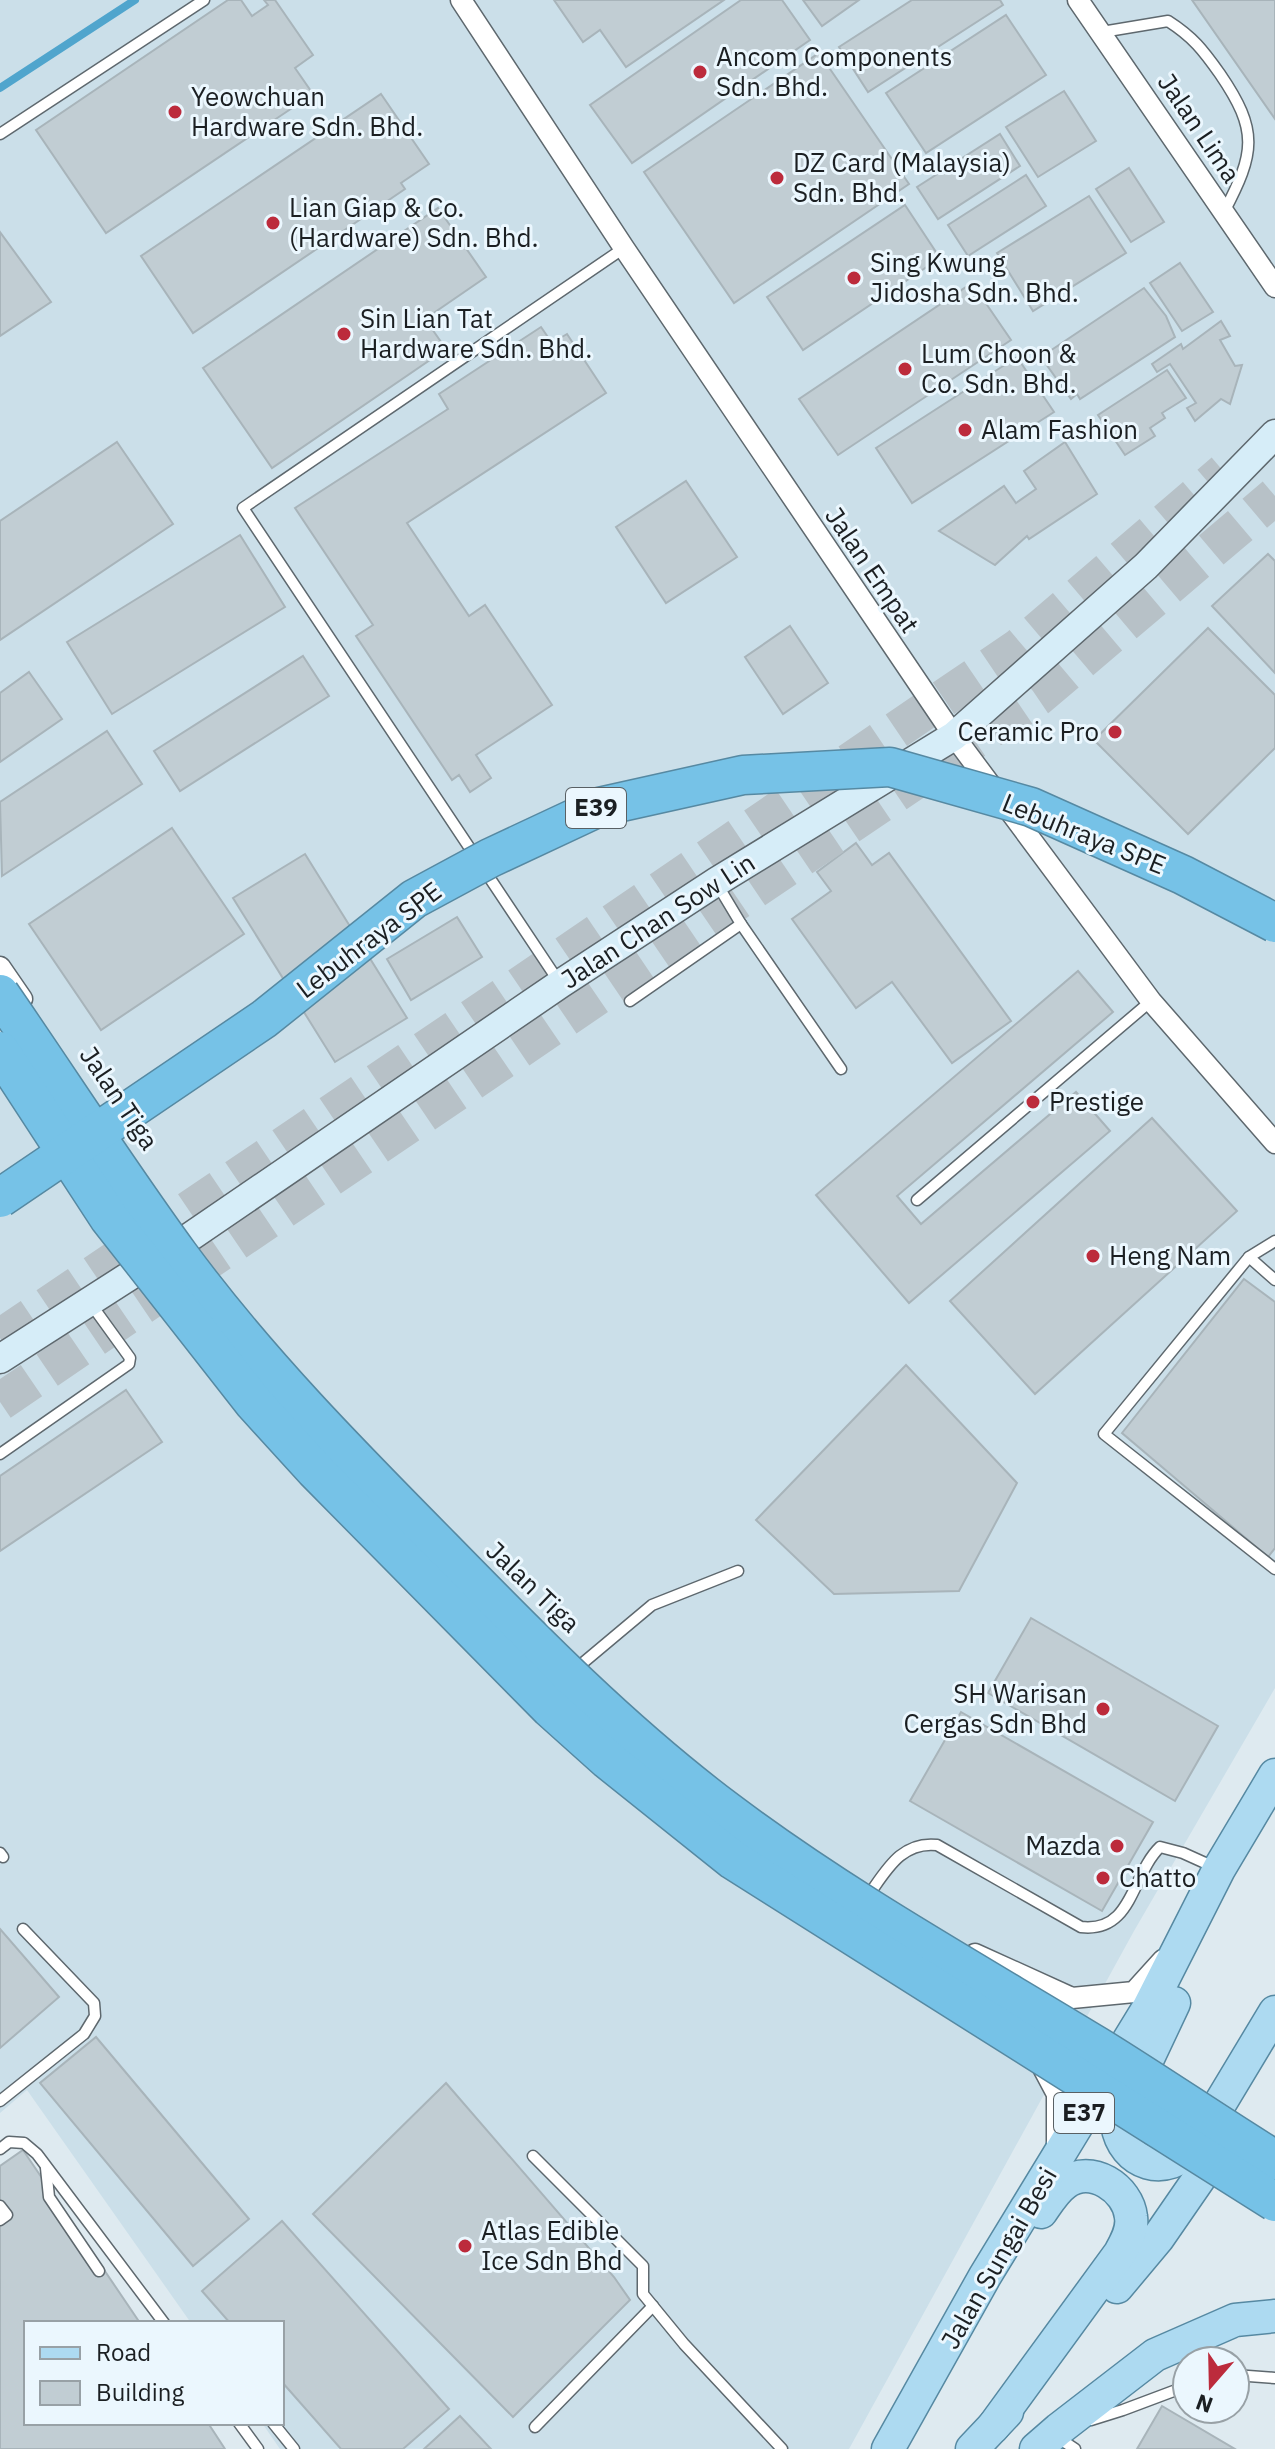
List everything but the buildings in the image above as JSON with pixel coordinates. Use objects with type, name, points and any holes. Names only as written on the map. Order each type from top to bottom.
[{"type":"highway","name":"Lebuhraya SPE","points":[[0,1173],[251,1005],[397,888],[485,832],[598,789],[738,759],[894,753],[1035,792],[1185,859],[1275,906]]},
{"type":"highway","name":"Lebuhraya SPE","points":[[0,1198],[264,1019],[414,899],[490,858],[599,807],[728,778],[890,767],[1031,807],[1183,875],[1275,923]]},
{"type":"highway","points":[[0,994],[179,1255],[244,1338],[361,1467],[617,1721],[726,1810],[818,1875],[1275,2160]]},
{"type":"highway","points":[[0,1051],[109,1218],[254,1403],[325,1480],[550,1708],[640,1787],[733,1860],[1275,2202]]},
{"type":"main road","name":"Jalan Sungai Besi","points":[[888,2449],[985,2276],[1149,2007],[1219,1869],[1275,1775]]},
{"type":"main road","points":[[1275,1793],[1119,2114],[1118,2133],[1131,2151],[1151,2164],[1164,2166],[1185,2157],[1204,2132],[1275,2012]]},
{"type":"main road","points":[[982,2438],[1158,2238],[1223,2146],[1275,2029]]},
{"type":"main road","points":[[936,2367],[1055,2192],[1075,2177],[1089,2176],[1114,2187],[1123,2195],[1132,2220],[1120,2253],[982,2438]]},
{"type":"main road","points":[[1056,2440],[1155,2355],[1235,2320],[1275,2316]]},
{"type":"street","name":"Jalan Empat","points":[[461,0],[624,248],[954,736],[1151,1001],[1275,1143]]},
{"type":"street","name":"Jalan Lima","points":[[1078,0],[1275,287]]},
{"type":"street","name":"Jalan Chan Sow Lin","points":[[0,1359],[184,1241],[560,984],[716,882],[954,736],[1146,566],[1275,434]]},
{"type":"street","name":"Jalan Tiga","points":[[0,967],[184,1241],[303,1392],[489,1582],[631,1717],[722,1790],[868,1896],[924,1930],[1072,1998],[1134,1992],[1184,1936]]},
{"type":"street","points":[[0,1063],[137,1269],[219,1377],[292,1462],[406,1583],[592,1761],[650,1809],[771,1896],[1040,2062],[1057,2094],[1057,2158]]},
{"type":"lane","points":[[0,134],[204,0]]},
{"type":"lane","points":[[1102,32],[1168,21],[1192,36],[1228,86],[1242,110],[1248,132],[1248,150],[1239,183],[1224,212]]},
{"type":"lane","points":[[560,984],[243,508],[624,248]]},
{"type":"lane","points":[[716,882],[741,924],[841,1069]]},
{"type":"lane","points":[[630,1001],[741,924]]},
{"type":"lane","points":[[917,1200],[1151,1001]]},
{"type":"lane","points":[[1275,1241],[1249,1257],[1104,1434],[1275,1569]]},
{"type":"lane","points":[[1249,1257],[1275,1280]]},
{"type":"lane","points":[[0,1454],[129,1364],[130,1358],[88,1301]]},
{"type":"lane","points":[[578,1667],[652,1605],[738,1571]]},
{"type":"lane","points":[[868,1896],[896,1857],[914,1846],[937,1845],[1081,1927],[1096,1929],[1114,1921],[1160,1847],[1183,1853],[1219,1869]]},
{"type":"lane","points":[[0,2101],[84,2034],[95,2016],[94,2003],[23,1929]]},
{"type":"lane","points":[[0,2149],[9,2142],[24,2143],[46,2166],[162,2321]]},
{"type":"lane","points":[[533,2156],[643,2266],[643,2294],[684,2344],[782,2449]]},
{"type":"lane","points":[[46,2166],[49,2197],[99,2271]]},
{"type":"lane","points":[[0,2206],[7,2215],[0,2220]]},
{"type":"lane","points":[[535,2427],[653,2306]]},
{"type":"lane","points":[[1251,2376],[1275,2378]]},
{"type":"lane","points":[[1056,2440],[1171,2392]]},
{"type":"lane","points":[[240,2425],[258,2449]]},
{"type":"lane","points":[[275,2425],[294,2449]]},
{"type":"shaded area","points":[[0,0],[1275,0],[1275,1688],[1134,1931],[849,2449],[280,2449],[263,2425],[284,2425],[284,2321],[190,2321],[27,2090],[0,2113]]},
{"type":"waterway","points":[[0,88],[135,0]]},
{"type":"tunnel","points":[[0,1338],[1019,647],[1224,472]]},
{"type":"tunnel","points":[[0,1402],[1038,697],[1275,496]]},
{"type":"place","name":"Ancom Components Sdn. Bhd.","points":[[700,72]]},
{"type":"place","name":"Yeowchuan Hardware Sdn. Bhd.","points":[[175,112]]},
{"type":"place","name":"DZ Card (Malaysia) Sdn. Bhd.","points":[[777,178]]},
{"type":"place","name":"Lian Giap & Co. (Hardware) Sdn. Bhd.","points":[[273,223]]},
{"type":"place","name":"Sing Kwung Jidosha Sdn. Bhd.","points":[[854,278]]},
{"type":"place","name":"Sin Lian Tat Hardware Sdn. Bhd.","points":[[344,334]]},
{"type":"place","name":"Lum Choon & Co. Sdn. Bhd.","points":[[905,369]]},
{"type":"place","name":"Alam Fashion","points":[[965,430]]},
{"type":"place","name":"Ceramic Pro","points":[[1115,732]]},
{"type":"place","name":"Prestige","points":[[1033,1102]]},
{"type":"place","name":"Heng Nam","points":[[1093,1256]]},
{"type":"place","name":"SH Warisan Cergas Sdn Bhd","points":[[1103,1709]]},
{"type":"place","name":"Mazda","points":[[1117,1846]]},
{"type":"place","name":"Chatto","points":[[1103,1878]]},
{"type":"place","name":"Atlas Edible Ice Sdn Bhd","points":[[465,2246]]}]
